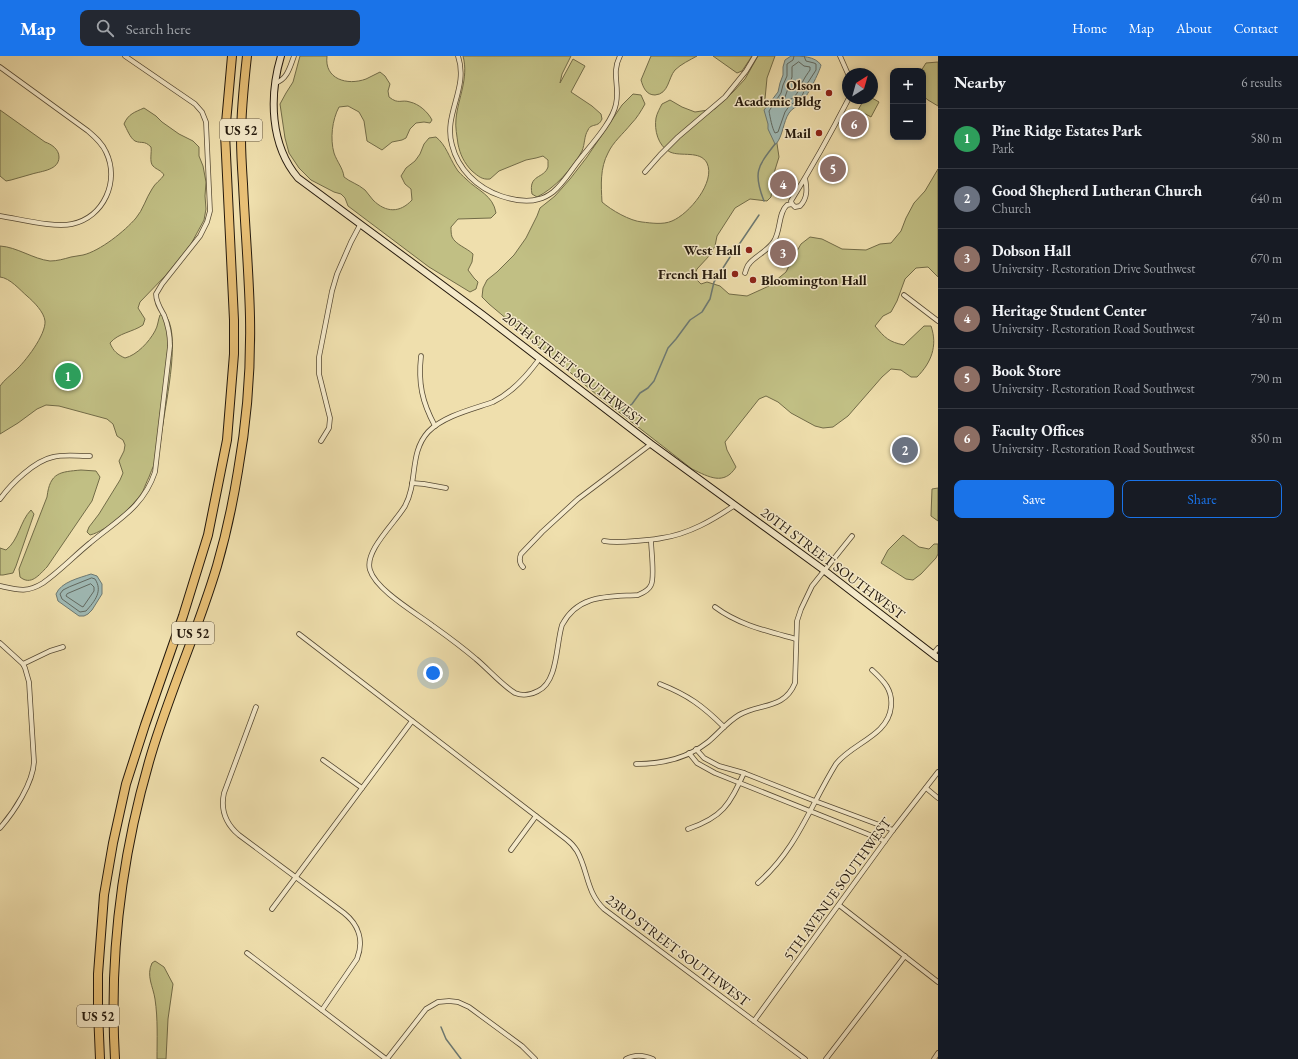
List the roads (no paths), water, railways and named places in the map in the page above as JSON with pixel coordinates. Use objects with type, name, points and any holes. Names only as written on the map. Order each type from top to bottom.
[{"type":"highway","name":"US 52","points":[[100,1059],[98,1011],[99,966],[104,895],[113,843],[126,784],[183,616],[208,535],[227,440],[234,354],[234,320],[225,134],[232,56]]},
{"type":"highway","name":"US 52","points":[[115,1059],[114,988],[117,929],[124,871],[150,757],[217,566],[232,503],[243,438],[248,391],[250,331],[241,139],[247,56]]},
{"type":"street","points":[[0,586],[24,590],[35,588],[43,583],[90,542],[120,520],[135,506],[149,486],[155,472],[170,346],[167,324],[158,304],[156,294],[162,284],[200,236],[209,218],[211,201],[206,122],[202,112],[195,104],[125,56]]},
{"type":"street","name":"20TH STREET SOUTHWEST","points":[[281,56],[274,83],[275,128],[283,157],[289,168],[298,178],[483,315],[651,444],[825,570],[936,656]]},
{"type":"street","points":[[274,83],[279,82],[285,77],[289,71],[294,56]]},
{"type":"street","points":[[458,56],[462,76],[450,131],[451,145],[456,157],[463,169],[473,180],[485,188],[512,200],[527,201],[540,199],[552,192],[562,182],[614,113],[617,103],[615,72],[620,56]]},
{"type":"street","points":[[645,172],[678,137],[725,97],[746,71],[755,56]]},
{"type":"street","points":[[840,56],[845,68]]},
{"type":"street","points":[[0,67],[88,131],[99,141],[109,157],[112,179],[109,190],[94,214],[77,223],[59,226],[0,216]]},
{"type":"street","points":[[792,204],[791,201],[806,178],[846,104]]},
{"type":"street","points":[[745,273],[749,264],[770,246],[774,240],[779,229],[783,212],[787,205],[792,204],[795,207],[800,206],[803,203],[807,190],[806,178]]},
{"type":"street","points":[[321,441],[329,428],[330,418],[320,382],[318,368],[319,358],[332,291],[337,274],[360,225]]},
{"type":"street","points":[[904,295],[938,321]]},
{"type":"street","points":[[421,356],[420,370],[424,404],[435,426]]},
{"type":"street","points":[[540,358],[522,380],[501,398],[450,418],[435,426],[425,436],[415,457],[412,483],[408,500],[370,555],[369,566],[372,576],[394,597],[474,657],[511,690],[519,694],[529,694],[538,692],[547,684],[551,675],[562,625],[566,618],[577,607],[595,598],[638,595],[649,588],[652,582],[651,540]]},
{"type":"street","points":[[523,567],[520,563],[521,554],[559,516],[584,494],[651,444]]},
{"type":"street","points":[[0,499],[17,480],[47,458],[59,456],[90,456]]},
{"type":"street","points":[[412,483],[446,488]]},
{"type":"street","points":[[604,540],[621,542],[651,540],[686,532],[720,515],[735,505]]},
{"type":"street","points":[[636,764],[660,763],[689,753],[708,742],[739,715],[770,706],[779,702],[789,694],[795,679],[796,638],[799,615],[805,598],[812,586],[852,536]]},
{"type":"street","points":[[715,608],[725,615],[747,625],[796,638]]},
{"type":"street","name":"23RD STREET SOUTHWEST","points":[[299,634],[566,839],[576,851],[591,893],[598,904],[805,1059]]},
{"type":"street","points":[[0,643],[23,664],[29,682],[34,768],[28,784],[10,816],[0,828]]},
{"type":"street","points":[[23,664],[50,651],[63,647]]},
{"type":"street","points":[[936,656],[938,648]]},
{"type":"street","points":[[758,883],[773,868],[793,843],[832,771],[842,757],[877,733],[888,719],[891,707],[890,693],[886,684],[872,670]]},
{"type":"street","points":[[660,684],[678,691],[696,702],[724,727]]},
{"type":"street","points":[[256,707],[224,794],[222,804],[223,813],[233,830],[347,916],[355,924],[360,936],[360,951],[357,959],[322,1010]]},
{"type":"street","points":[[272,909],[412,721]]},
{"type":"street","points":[[696,749],[704,758],[719,766],[744,773],[893,830]]},
{"type":"street","points":[[689,753],[693,759],[705,768],[885,841]]},
{"type":"street","points":[[323,760],[362,788]]},
{"type":"street","name":"5TH AVENUE SOUTHWEST","points":[[754,1021],[893,830],[938,772]]},
{"type":"street","points":[[688,830],[709,821],[722,811],[732,798],[744,773]]},
{"type":"street","points":[[926,788],[938,798]]},
{"type":"street","points":[[511,850],[536,816]]},
{"type":"street","points":[[839,905],[938,982]]},
{"type":"street","points":[[247,953],[387,1059],[426,1009],[438,1002],[449,1001],[458,1002],[469,1007],[522,1046],[534,1059]]},
{"type":"street","points":[[826,1059],[905,956]]},
{"type":"street","points":[[934,1059],[938,1053]]},
{"type":"street","points":[[626,1059],[631,1056],[639,1055],[647,1056],[653,1059]]},
{"type":"water","points":[[791,56],[812,58],[821,65],[816,79],[806,96],[801,103],[789,113],[780,137],[775,144],[768,129],[764,110],[778,92],[783,75],[785,60]]},
{"type":"water","points":[[91,574],[97,576],[102,584],[102,594],[88,614],[79,616],[58,601],[56,594],[58,590],[66,583]]},
{"type":"waterway","points":[[764,201],[759,184],[759,171],[764,159],[775,144]]},
{"type":"waterway","points":[[736,249],[759,215]]},
{"type":"waterway","points":[[622,411],[632,404],[640,393],[648,388],[654,381],[668,348],[690,320],[702,312],[710,299],[714,282],[730,257]]},
{"type":"waterway","points":[[441,1027],[446,1039],[461,1059]]},
{"type":"place","name":"Olson Academic Bldg","points":[[829,93]]},
{"type":"place","name":"Faculty Offices","points":[[854,124]]},
{"type":"place","name":"Mail","points":[[819,133]]},
{"type":"place","name":"Book Store","points":[[833,169]]},
{"type":"place","name":"Heritage Student Center","points":[[783,184]]},
{"type":"place","name":"West Hall","points":[[749,250]]},
{"type":"place","name":"Dobson Hall","points":[[783,253]]},
{"type":"place","name":"French Hall","points":[[735,274]]},
{"type":"place","name":"Bloomington Hall","points":[[753,280]]},
{"type":"place","name":"Pine Ridge Estates Park","points":[[68,376]]},
{"type":"place","name":"Good Shepherd Lutheran Church","points":[[905,450]]}]
